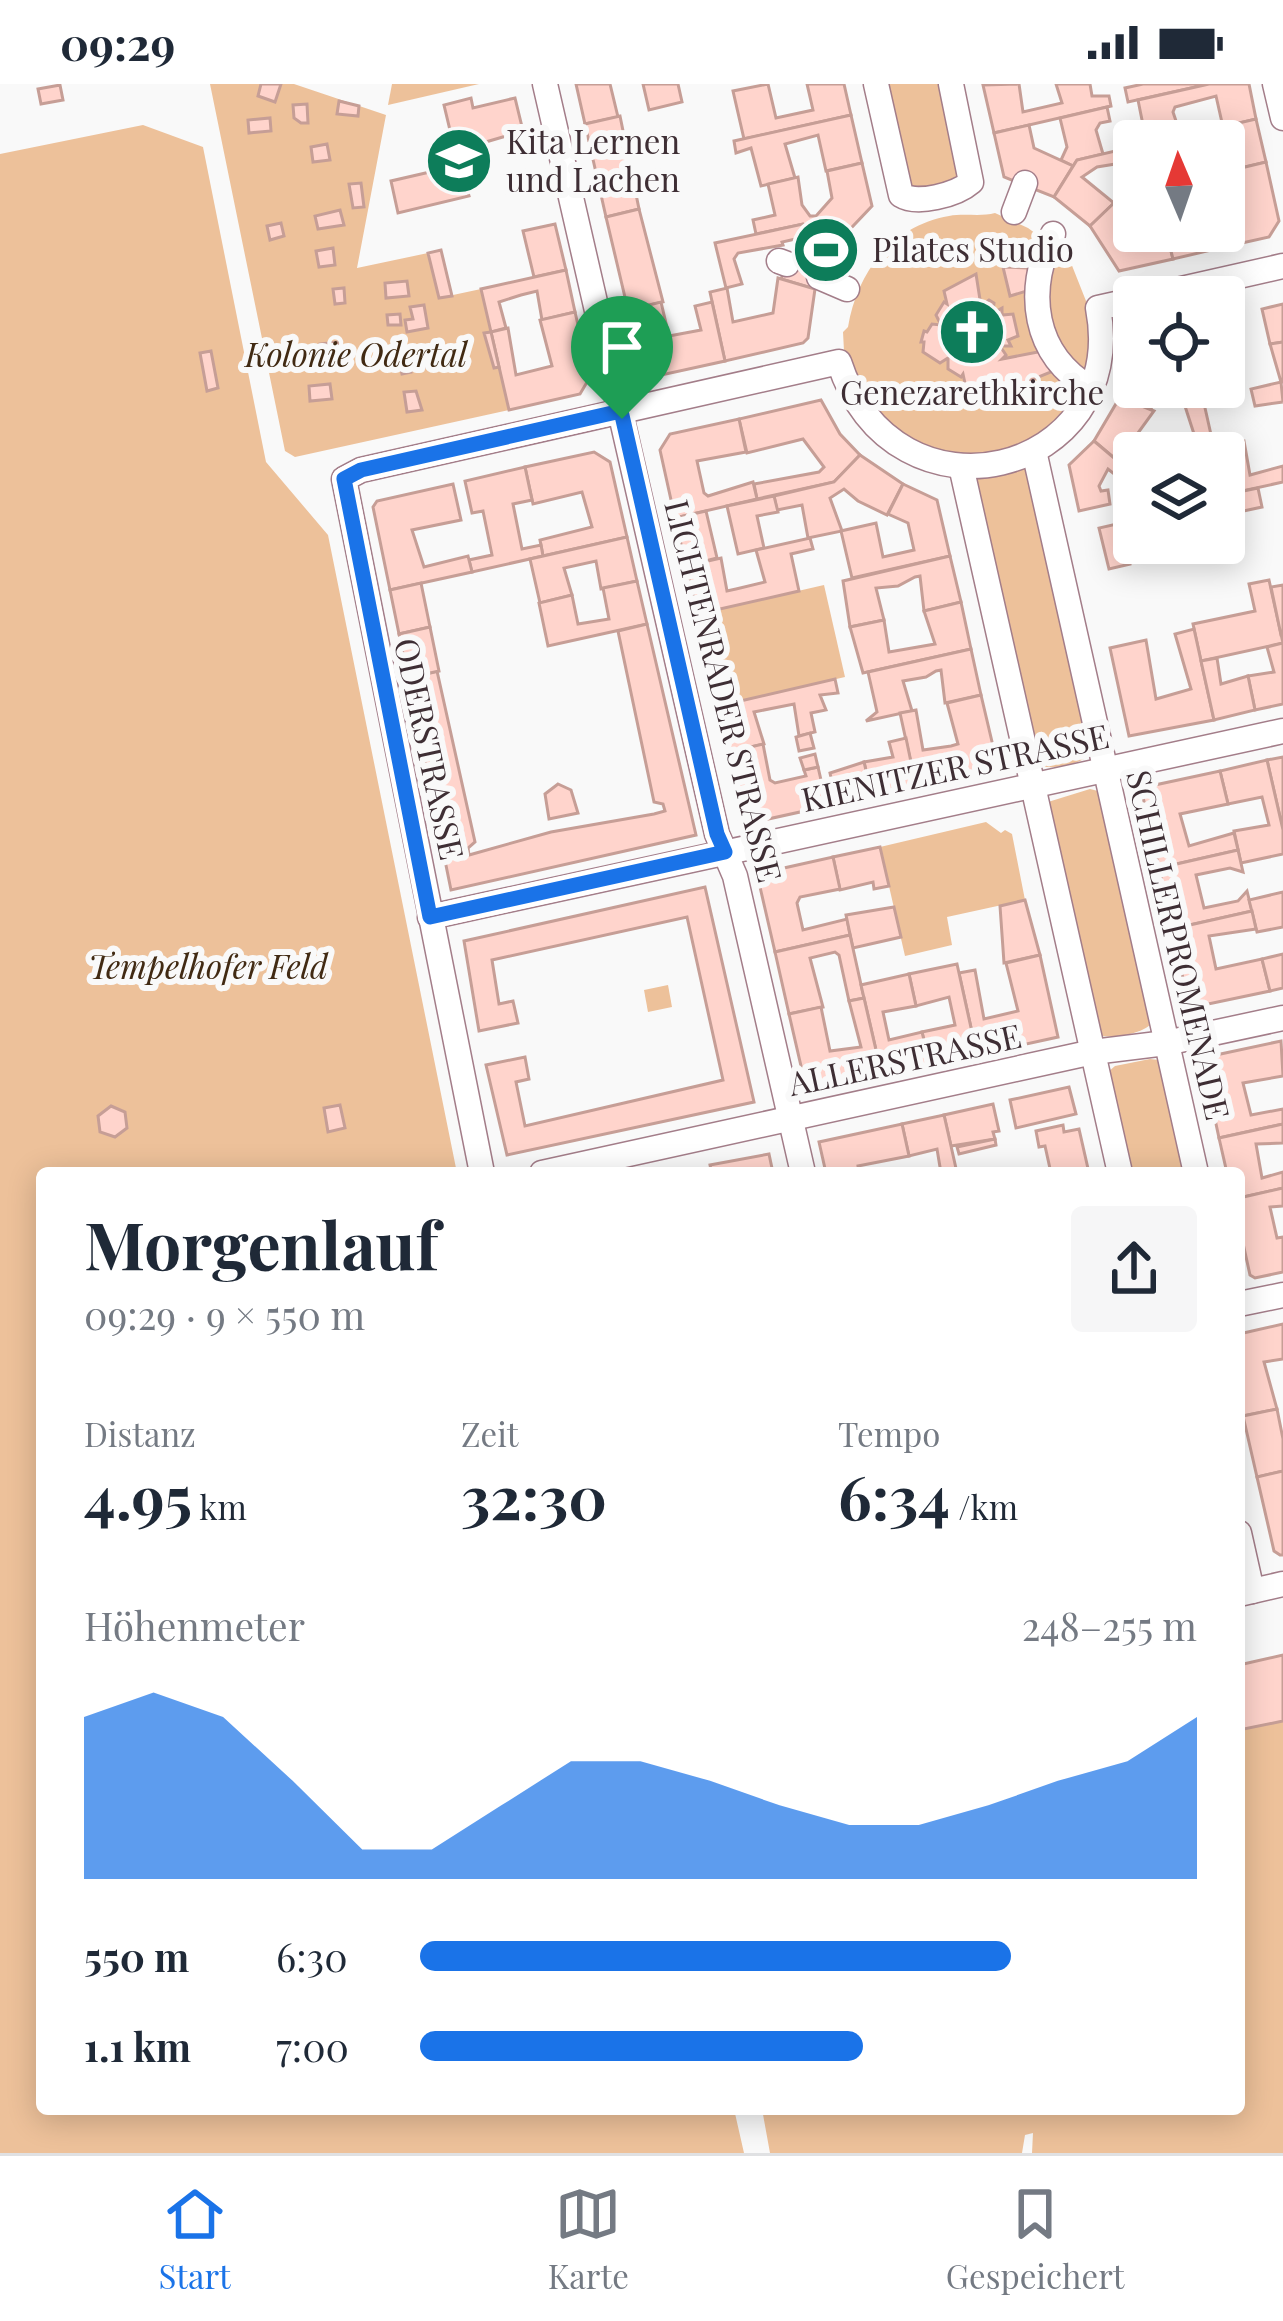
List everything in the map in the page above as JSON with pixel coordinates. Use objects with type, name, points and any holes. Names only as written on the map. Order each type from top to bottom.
[{"type":"street","name":"LICHTENRADER STRASSE","points":[[545,84],[717,834],[736,882],[801,1167]]},
{"type":"street","points":[[876,84],[901,195],[909,200],[962,189],[971,182],[951,84]]},
{"type":"street","points":[[1276,84],[1283,118]]},
{"type":"street","points":[[1014,212],[1025,183]]},
{"type":"street","points":[[1053,234],[1040,267],[1038,322],[1064,369],[1090,388]]},
{"type":"street","points":[[1239,276],[1283,266]]},
{"type":"street","points":[[819,277],[847,289]]},
{"type":"street","points":[[621,411],[839,362],[858,404],[889,440],[920,457],[961,466],[999,464],[1034,451],[1064,427],[1090,388],[1100,351],[1098,308],[1113,305]]},
{"type":"street","name":"ODERSTRASSE","points":[[481,1167],[344,479],[361,470],[621,411]]},
{"type":"street","name":"SCHILLERPROMENADE","points":[[1034,451],[1195,1167]]},
{"type":"street","points":[[961,466],[1119,1167]]},
{"type":"street","name":"KIENITZER STRASSE","points":[[430,917],[1283,730]]},
{"type":"street","name":"ALLERSTRASSE","points":[[570,1167],[1093,1052],[1166,1043],[1283,1018]]},
{"type":"street","points":[[1245,1303],[1283,1294]]},
{"type":"street","points":[[1245,1593],[1283,1584]]},
{"type":"green space","name":"Kolonie Odertal","points":[[210,84],[294,84],[386,115],[357,268],[428,253],[439,298],[481,289],[509,410],[295,457],[285,451]]},
{"type":"green space","points":[[392,84],[479,84],[388,105]]},
{"type":"green space","points":[[882,84],[945,84],[963,179],[912,191]]},
{"type":"green space","name":"Tempelhofer Feld","points":[[143,125],[203,147],[266,462],[328,535],[456,1167],[36,1167],[36,2115],[735,2115],[744,2153],[0,2153],[0,154]]},
{"type":"green space","points":[[995,213],[1028,228],[1069,258],[1088,306],[1089,360],[1073,401],[1026,449],[967,457],[924,448],[887,425],[844,351],[843,332],[869,270],[894,241],[929,221]]},
{"type":"green space","points":[[1028,467],[1092,754],[1058,767],[1038,765],[973,480]]},
{"type":"green space","points":[[824,585],[845,677],[719,706],[698,614]]},
{"type":"green space","points":[[1090,789],[1098,791],[1152,1023],[1121,1036],[1100,1036],[1048,802]]},
{"type":"green space","points":[[986,822],[1001,833],[1012,834],[1025,900],[947,917],[952,945],[905,956],[880,847]]},
{"type":"green space","points":[[668,985],[672,1007],[648,1012],[644,990]]},
{"type":"green space","points":[[1159,1060],[1187,1167],[1126,1167],[1108,1072],[1115,1066]]},
{"type":"green space","points":[[1283,1721],[1283,2153],[1032,2153],[1033,2133],[1025,2135],[1022,2153],[770,2153],[763,2115],[1245,2115],[1245,1729]]},
{"type":"building","points":[[261,84],[281,84],[275,102],[258,96]]},
{"type":"building","points":[[576,84],[610,84],[618,117],[585,124]]},
{"type":"building","points":[[643,84],[678,84],[682,102],[649,110]]},
{"type":"building","points":[[768,84],[776,118],[813,110],[807,84],[844,84],[851,115],[744,139],[733,91]]},
{"type":"building","points":[[1019,84],[1023,112],[1062,103],[1056,84],[1090,84],[1092,96],[1109,96],[1111,106],[994,133],[983,85]]},
{"type":"building","points":[[1209,84],[1128,102],[1125,88]]},
{"type":"building","points":[[1209,84],[1249,84],[1256,119],[1221,120],[1216,96],[1175,107],[1176,120],[1142,120],[1138,100]]},
{"type":"building","points":[[60,85],[63,100],[41,104],[38,89]]},
{"type":"building","points":[[471,98],[473,108],[515,98],[523,131],[455,151],[444,105]]},
{"type":"building","points":[[339,101],[359,106],[358,116],[337,114]]},
{"type":"building","points":[[307,104],[308,123],[301,123],[294,118],[293,105]]},
{"type":"building","points":[[1107,107],[1110,121],[1100,123],[1096,130],[1103,154],[1077,160],[1073,166],[1061,160],[1067,147],[1060,118]]},
{"type":"building","points":[[851,115],[862,163],[826,171],[818,135],[785,144],[795,178],[761,186],[751,148],[736,153],[734,141]]},
{"type":"building","points":[[620,116],[639,209],[606,217],[585,124]]},
{"type":"building","points":[[270,118],[271,131],[249,133],[248,120]]},
{"type":"building","points":[[1256,119],[1266,162],[1245,167],[1245,122]]},
{"type":"building","points":[[1029,125],[1034,148],[1073,166],[1054,197],[1004,177],[994,133]]},
{"type":"building","points":[[327,144],[330,160],[313,162],[311,147]]},
{"type":"building","points":[[1113,151],[1113,164],[1097,167],[1082,177],[1113,202],[1090,226],[1054,197],[1077,160]]},
{"type":"building","points":[[1266,162],[1279,221],[1269,237],[1245,242],[1245,167]]},
{"type":"building","points":[[862,163],[872,206],[835,245],[803,224],[756,234],[753,220],[775,215],[768,184],[798,177],[802,205],[810,216],[816,216],[832,198],[827,171]]},
{"type":"building","points":[[460,165],[469,196],[398,213],[391,181]]},
{"type":"building","points":[[361,183],[364,207],[353,208],[349,184]]},
{"type":"building","points":[[1113,204],[1113,252],[1171,252],[1173,259],[1119,271],[1090,226]]},
{"type":"building","points":[[639,209],[663,302],[628,310],[606,217]]},
{"type":"building","points":[[340,210],[344,225],[318,229],[315,216]]},
{"type":"building","points":[[281,223],[284,236],[270,240],[267,226]]},
{"type":"building","points":[[555,224],[566,270],[534,277],[523,231]]},
{"type":"building","points":[[803,224],[835,245],[815,289],[781,279],[789,259],[799,255],[800,238],[738,253],[734,259],[742,284],[726,288],[715,243]]},
{"type":"building","points":[[333,248],[335,265],[319,267],[316,251]]},
{"type":"building","points":[[441,250],[452,296],[439,298],[428,253]]},
{"type":"building","points":[[1171,252],[1203,252],[1173,259]]},
{"type":"building","name":"Genezarethkirche","points":[[1003,267],[1028,268],[1030,290],[1010,296]]},
{"type":"building","points":[[566,270],[575,312],[542,320],[537,291],[499,302],[506,328],[491,332],[481,289]]},
{"type":"building","name":"Genezarethkirche","points":[[976,274],[981,306],[989,300],[994,303],[993,313],[1002,308],[1002,315],[1013,314],[1018,336],[1008,340],[1011,346],[1000,346],[1006,355],[1002,359],[1043,351],[1051,372],[1014,387],[972,389],[966,388],[963,374],[948,369],[948,358],[940,363],[923,352],[924,331],[932,324],[941,325],[936,315],[947,304],[944,291]]},
{"type":"building","points":[[778,278],[815,289],[808,338],[725,361],[710,292],[727,288],[733,322],[773,313]]},
{"type":"building","points":[[407,281],[409,296],[386,298],[385,283]]},
{"type":"building","points":[[344,288],[345,303],[335,304],[333,289]]},
{"type":"building","points":[[661,302],[669,336],[701,330],[695,306],[712,302],[725,361],[657,376],[641,366],[628,310]]},
{"type":"building","points":[[1283,304],[1283,342],[1270,344],[1262,309]]},
{"type":"building","points":[[424,305],[428,328],[407,332],[405,320],[413,319],[410,307]]},
{"type":"building","points":[[575,312],[590,377],[580,394],[509,410],[491,332],[508,328],[516,375],[552,366],[540,320]]},
{"type":"building","points":[[400,314],[401,325],[388,325],[387,315]]},
{"type":"building","points":[[491,332],[499,367],[494,368],[484,333]]},
{"type":"building","points":[[338,342],[339,358],[322,359],[320,344]]},
{"type":"building","points":[[1283,342],[1283,382],[1281,382],[1270,344]]},
{"type":"building","points":[[211,351],[218,388],[207,391],[200,353]]},
{"type":"building","points":[[408,354],[411,372],[402,374],[398,356]]},
{"type":"building","points":[[433,355],[435,366],[415,369],[414,358]]},
{"type":"building","points":[[1281,382],[1283,402],[1255,406],[1251,389]]},
{"type":"building","points":[[330,384],[332,399],[310,401],[309,386]]},
{"type":"building","points":[[416,391],[422,410],[407,412],[404,392]]},
{"type":"building","points":[[821,400],[840,434],[860,455],[834,482],[757,499],[754,484],[819,472],[824,467],[803,439],[747,453],[739,419]]},
{"type":"building","points":[[1114,408],[1154,411],[1139,432],[1113,432],[1113,457],[1094,441]]},
{"type":"building","points":[[1186,408],[1205,408],[1210,432],[1193,432]]},
{"type":"building","points":[[739,419],[746,452],[697,461],[704,493],[708,496],[753,482],[757,499],[675,518],[660,450],[670,434]]},
{"type":"building","points":[[1094,441],[1113,457],[1113,473],[1108,469],[1099,486],[1101,491],[1108,490],[1110,504],[1079,511],[1069,465]]},
{"type":"building","points":[[1245,447],[1250,475],[1283,466],[1283,482],[1245,490]]},
{"type":"building","points":[[594,452],[610,462],[627,537],[543,556],[540,540],[592,527],[582,492],[533,504],[525,467]]},
{"type":"building","points":[[860,455],[903,484],[887,515],[844,489],[830,498],[842,531],[808,538],[802,505],[777,510],[774,496],[834,482]]},
{"type":"building","points":[[525,467],[532,500],[513,504],[522,549],[541,545],[543,556],[472,572],[469,560],[492,555],[483,511],[472,513],[465,481]]},
{"type":"building","points":[[453,484],[461,520],[412,530],[424,567],[468,556],[472,572],[390,590],[373,507],[377,501]]},
{"type":"building","points":[[903,484],[937,500],[950,556],[852,578],[841,531],[876,523],[883,557],[914,550],[908,523],[888,514]]},
{"type":"building","points":[[1258,488],[1262,507],[1245,511],[1245,491]]},
{"type":"building","points":[[774,496],[778,512],[757,516],[764,548],[738,554],[727,506]]},
{"type":"building","points":[[706,511],[717,558],[686,566],[675,518]]},
{"type":"building","points":[[1113,525],[1113,564],[1130,564],[1109,569],[1099,528]]},
{"type":"building","points":[[627,537],[637,581],[601,589],[596,561],[564,568],[572,595],[540,603],[530,559]]},
{"type":"building","points":[[810,538],[813,549],[791,554],[799,591],[698,614],[686,566],[721,558],[727,591],[736,589],[765,582],[756,550]]},
{"type":"building","points":[[950,556],[961,602],[924,611],[920,576],[915,577],[898,586],[876,588],[884,620],[850,627],[843,581]]},
{"type":"building","points":[[1269,580],[1283,643],[1201,661],[1193,624],[1255,611],[1249,584]]},
{"type":"building","points":[[637,581],[647,624],[548,646],[539,603],[572,595],[578,624],[609,619],[603,588]]},
{"type":"building","points":[[421,583],[430,627],[399,634],[390,590]]},
{"type":"building","points":[[1283,585],[1283,635],[1281,635],[1271,587]]},
{"type":"building","points":[[961,602],[971,649],[863,673],[850,627],[884,620],[889,652],[935,644],[924,611]]},
{"type":"building","points":[[647,624],[696,835],[451,890],[408,678],[437,671],[475,842],[468,848],[469,855],[551,832],[654,814],[665,811],[663,804],[654,802],[618,631]]},
{"type":"building","points":[[430,627],[439,671],[408,678],[399,634]]},
{"type":"building","points":[[1194,629],[1214,720],[1129,736],[1110,648],[1146,640],[1156,699],[1191,689],[1175,634]]},
{"type":"building","points":[[1283,643],[1283,704],[1255,710],[1248,676],[1274,672],[1267,647]]},
{"type":"building","points":[[971,649],[981,695],[945,703],[941,670],[936,671],[903,681],[912,711],[866,721],[877,712],[868,672]]},
{"type":"building","points":[[1217,658],[1221,684],[1248,676],[1255,710],[1214,720],[1201,661]]},
{"type":"building","points":[[835,679],[838,693],[820,695],[826,710],[811,713],[815,732],[799,736],[794,704],[754,712],[764,744],[729,752],[719,706]]},
{"type":"building","points":[[981,695],[997,763],[994,769],[916,786],[900,713],[916,710],[923,750],[951,746],[958,744],[947,703]]},
{"type":"building","points":[[810,733],[814,748],[799,751],[796,737]]},
{"type":"building","points":[[906,738],[916,786],[872,796],[864,762],[893,757],[889,742]]},
{"type":"building","points":[[763,744],[770,780],[775,783],[806,776],[804,770],[818,767],[827,806],[750,823],[745,820],[729,752]]},
{"type":"building","points":[[815,754],[818,767],[804,770],[800,758]]},
{"type":"building","points":[[1283,757],[1283,830],[1267,760]]},
{"type":"building","points":[[1267,760],[1283,830],[1283,854],[1241,863],[1234,831],[1269,825],[1262,797],[1228,804],[1220,771]]},
{"type":"building","points":[[864,762],[872,796],[827,806],[822,784],[832,782],[830,773]]},
{"type":"building","points":[[1220,771],[1228,804],[1180,814],[1189,846],[1234,833],[1238,850],[1159,868],[1141,788]]},
{"type":"building","points":[[558,784],[571,790],[578,813],[549,819],[545,794]]},
{"type":"building","points":[[880,847],[889,886],[874,889],[873,882],[840,890],[833,857]]},
{"type":"building","points":[[1238,850],[1243,872],[1230,868],[1196,875],[1204,908],[1238,901],[1247,891],[1252,911],[1172,929],[1159,868]]},
{"type":"building","points":[[833,857],[840,889],[800,897],[797,903],[803,930],[847,919],[850,935],[775,952],[757,874]]},
{"type":"building","points":[[705,887],[754,1102],[507,1155],[486,1065],[525,1057],[529,1079],[516,1082],[525,1126],[723,1080],[687,917],[492,960],[499,1004],[513,1001],[518,1023],[479,1031],[464,941]]},
{"type":"building","points":[[1283,892],[1283,927],[1257,932],[1249,900]]},
{"type":"building","points":[[1025,900],[1040,955],[1004,963],[1000,906]]},
{"type":"building","points":[[894,907],[901,937],[853,948],[846,915]]},
{"type":"building","points":[[1252,911],[1256,929],[1209,936],[1216,969],[1262,959],[1270,991],[1189,1005],[1172,929]]},
{"type":"building","points":[[850,935],[864,998],[849,1001],[835,952],[810,958],[823,1007],[789,1014],[775,952]]},
{"type":"building","points":[[1283,954],[1283,988],[1270,991],[1262,959]]},
{"type":"building","points":[[1040,955],[1058,1037],[977,1055],[959,973],[975,970],[984,1019],[1018,1011],[1006,963]]},
{"type":"building","points":[[957,964],[977,1055],[930,1065],[922,1032],[955,1025],[949,997],[916,1006],[909,974]]},
{"type":"building","points":[[909,974],[916,1006],[883,1012],[889,1040],[922,1032],[930,1065],[882,1076],[861,985]]},
{"type":"building","points":[[864,998],[882,1076],[807,1092],[789,1014],[821,1007],[830,1051],[861,1047],[849,1001]]},
{"type":"building","points":[[1281,1041],[1283,1076],[1243,1083],[1251,1115],[1283,1109],[1283,1124],[1219,1138],[1202,1058]]},
{"type":"building","points":[[1069,1087],[1076,1114],[1016,1128],[1010,1100]]},
{"type":"building","points":[[993,1104],[999,1131],[993,1132],[995,1139],[951,1146],[944,1115]]},
{"type":"building","points":[[340,1105],[345,1128],[328,1132],[324,1108]]},
{"type":"building","points":[[111,1106],[125,1112],[127,1128],[115,1137],[100,1132],[98,1116]]},
{"type":"building","points":[[944,1115],[956,1167],[940,1167],[937,1149],[909,1156],[902,1124]]},
{"type":"building","points":[[902,1124],[909,1156],[858,1167],[825,1167],[819,1142]]},
{"type":"building","points":[[1283,1124],[1283,1143],[1256,1144],[1262,1178],[1283,1172],[1283,1188],[1245,1197],[1245,1167],[1226,1167],[1219,1138]]},
{"type":"building","points":[[1063,1125],[1064,1132],[1079,1129],[1088,1167],[1050,1167],[1036,1131]]},
{"type":"building","points":[[995,1139],[996,1145],[959,1154],[957,1147]]},
{"type":"building","points":[[769,1154],[772,1167],[710,1167]]},
{"type":"building","points":[[1283,1188],[1283,1206],[1270,1207],[1277,1238],[1283,1237],[1283,1272],[1250,1275],[1245,1197]]},
{"type":"building","points":[[1283,1324],[1283,1359],[1264,1362],[1277,1409],[1245,1416],[1245,1333]]},
{"type":"building","points":[[1277,1409],[1283,1471],[1257,1477],[1245,1416]]},
{"type":"building","points":[[1283,1471],[1280,1555],[1274,1551],[1257,1477]]},
{"type":"building","points":[[1283,1655],[1283,1721],[1245,1729],[1245,1664]]},
{"type":"place","name":"Kita Lernen und Lachen","points":[[459,161]]},
{"type":"place","name":"Pilates Studio","points":[[826,250]]},
{"type":"place","name":"Genezarethkirche","points":[[972,332]]},
{"type":"route","points":[[621,411],[622,419],[717,834],[725,852],[430,917],[344,479],[361,470],[621,411]]}]
